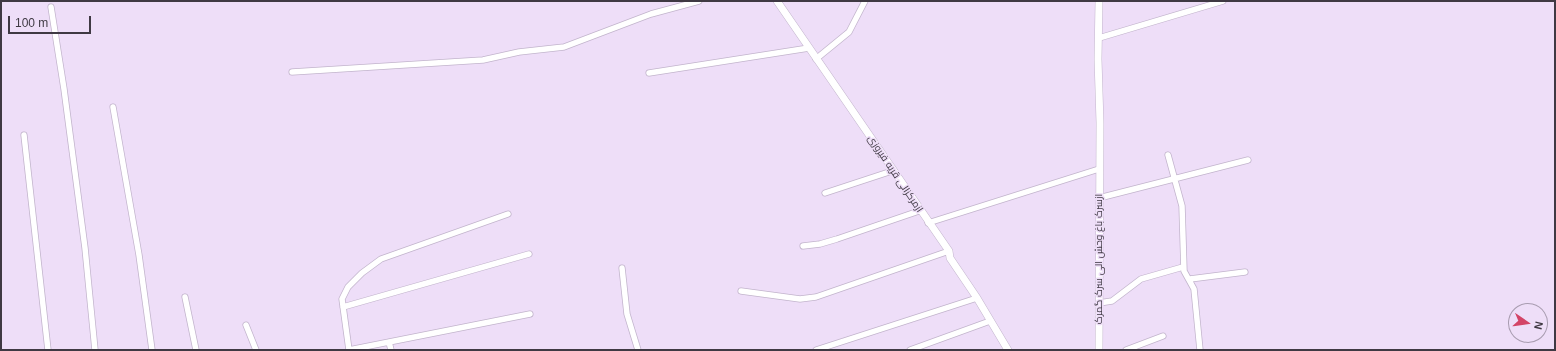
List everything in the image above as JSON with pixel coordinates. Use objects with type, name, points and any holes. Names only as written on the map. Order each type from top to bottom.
[{"type":"main road","name":"ازمرکزالی قریه فیروزی","points":[[777,1],[919,211],[948,251],[950,258],[977,298],[1008,350]]},
{"type":"main road","name":"ازسرک باغ وحش الی سرک گمرک","points":[[1099,1],[1099,350]]},
{"type":"street","points":[[292,72],[483,60],[519,52],[564,47],[651,14],[699,1]]},
{"type":"street","points":[[816,59],[849,32],[865,1]]},
{"type":"street","points":[[1099,38],[1222,1]]},
{"type":"street","points":[[51,8],[64,89],[85,248],[95,350]]},
{"type":"street","points":[[649,73],[809,48]]},
{"type":"street","points":[[113,107],[139,255],[152,350]]},
{"type":"street","points":[[24,135],[48,350]]},
{"type":"street","points":[[1168,155],[1182,206],[1183,267],[1185,274],[1190,279],[1194,289],[1200,350]]},
{"type":"street","points":[[1099,198],[1248,160]]},
{"type":"street","points":[[928,223],[1023,191],[1099,169]]},
{"type":"street","points":[[825,193],[892,171]]},
{"type":"street","points":[[803,246],[837,240],[919,211]]},
{"type":"street","points":[[508,214],[381,259],[348,287],[342,299],[349,350],[530,314]]},
{"type":"street","points":[[741,291],[800,299],[824,296],[948,251]]},
{"type":"street","points":[[343,307],[529,254]]},
{"type":"street","points":[[1099,303],[1112,301],[1141,279],[1183,267]]},
{"type":"street","points":[[622,268],[627,314],[638,350]]},
{"type":"street","points":[[1190,279],[1245,272]]},
{"type":"street","points":[[185,297],[196,350]]},
{"type":"street","points":[[816,350],[977,298]]},
{"type":"street","points":[[910,350],[990,321]]},
{"type":"street","points":[[246,325],[256,350]]},
{"type":"street","points":[[1126,350],[1163,336]]},
{"type":"street","points":[[389,342],[391,350]]}]
